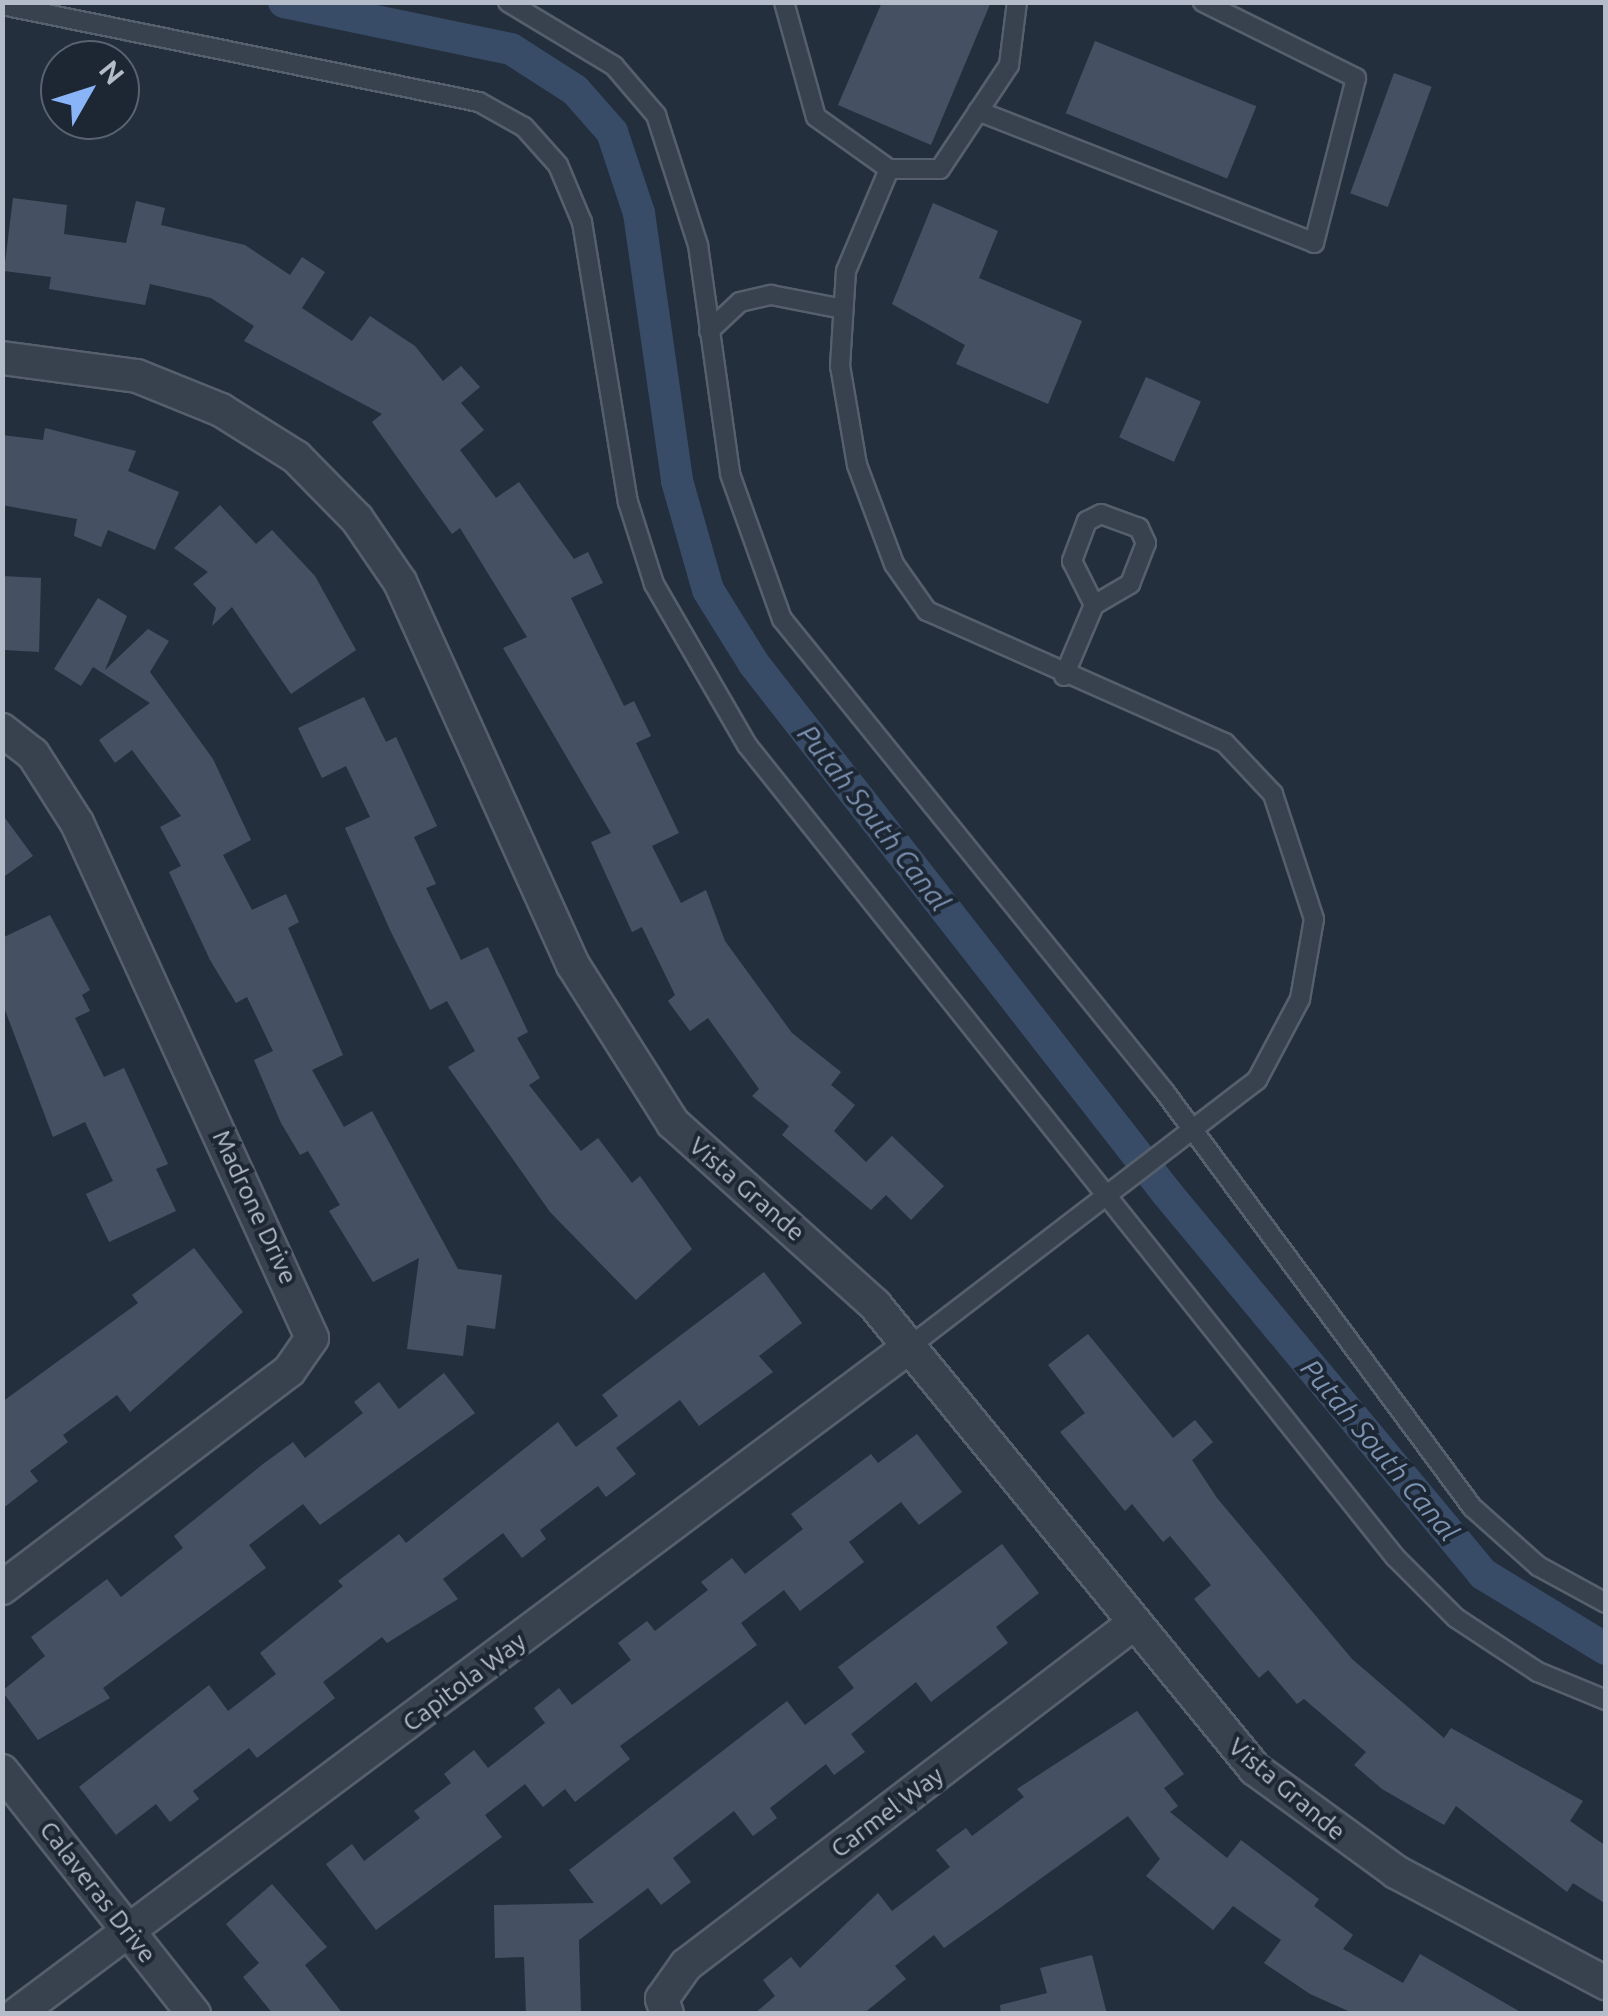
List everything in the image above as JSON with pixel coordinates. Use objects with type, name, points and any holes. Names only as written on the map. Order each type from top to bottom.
[{"type":"street","name":"Vista Grande","points":[[2,358],[137,376],[220,410],[296,457],[357,519],[400,582],[614,1041],[673,1123],[844,1274],[909,1347],[1206,1718],[1330,1830],[1606,1984]]},
{"type":"street","name":"Madrone Drive","points":[[2,730],[34,754],[77,823],[312,1338],[290,1371],[2,1588]]},
{"type":"street","name":"Capitola Way","points":[[17,2014],[909,1347]]},
{"type":"street","name":"Carmel Way","points":[[667,2014],[662,1999],[686,1965],[1133,1624]]},
{"type":"street","name":"Calaveras Drive","points":[[2,1771],[194,2014]]},
{"type":"lane","points":[[508,2],[614,66],[656,115],[698,245],[730,474],[782,619],[1190,1138],[1472,1507],[1538,1566],[1606,1603]]},
{"type":"lane","points":[[784,2],[816,117],[889,169],[940,168],[1009,64],[1017,2]]},
{"type":"lane","points":[[978,110],[1314,243],[1356,78],[1203,2]]},
{"type":"lane","points":[[2,5],[479,102],[524,127],[558,165],[582,222],[628,502],[694,666],[1112,1198],[1456,1618],[1538,1672],[1606,1700]]},
{"type":"lane","points":[[889,169],[846,271],[840,366],[857,466],[894,564],[927,610],[1064,676],[1225,744],[1273,794],[1293,836],[1314,919],[1300,999],[1257,1080],[1112,1198],[909,1347]]},
{"type":"lane","points":[[710,330],[740,302],[772,295],[843,308]]},
{"type":"lane","points":[[1064,676],[1094,604],[1130,584],[1146,542],[1139,528],[1101,514],[1087,522],[1072,561],[1094,604]]},
{"type":"building","points":[[882,2],[991,2],[931,145],[838,105]]},
{"type":"building","points":[[1095,41],[1256,106],[1227,179],[1066,113]]},
{"type":"building","points":[[1394,73],[1432,87],[1388,207],[1350,193]]},
{"type":"building","points":[[13,198],[67,205],[64,234],[126,243],[136,201],[165,208],[161,225],[245,245],[290,275],[302,257],[325,272],[302,308],[352,341],[370,316],[415,346],[443,381],[461,366],[480,387],[461,403],[484,430],[460,450],[496,498],[519,482],[574,559],[588,552],[603,583],[571,598],[624,706],[634,701],[651,736],[636,743],[679,833],[652,846],[681,903],[706,890],[725,941],[792,1033],[841,1072],[831,1085],[855,1105],[834,1131],[866,1162],[892,1136],[944,1186],[911,1220],[886,1195],[871,1210],[782,1135],[789,1126],[752,1096],[759,1089],[708,1018],[690,1031],[668,1001],[675,995],[642,927],[632,932],[591,842],[611,833],[503,648],[527,637],[460,528],[452,534],[372,422],[382,414],[244,341],[254,326],[211,298],[150,284],[145,305],[49,289],[51,277],[4,271]]},
{"type":"building","points":[[933,203],[998,231],[979,278],[1082,321],[1048,404],[956,364],[965,345],[892,304]]},
{"type":"building","points":[[1146,377],[1201,401],[1174,462],[1119,437]]},
{"type":"building","points":[[45,428],[136,451],[128,471],[179,492],[155,550],[108,530],[101,547],[74,536],[77,519],[2,505],[2,435],[43,440]]},
{"type":"building","points":[[220,505],[256,544],[272,530],[315,576],[356,650],[291,694],[232,607],[212,626],[216,608],[193,584],[208,572],[174,548]]},
{"type":"building","points":[[2,576],[41,578],[39,652],[5,650]]},
{"type":"building","points":[[98,598],[127,616],[105,670],[148,629],[169,641],[150,672],[213,759],[251,840],[223,855],[252,910],[286,894],[299,922],[288,928],[343,1055],[312,1070],[344,1127],[372,1111],[458,1269],[502,1275],[495,1329],[467,1325],[463,1356],[407,1349],[419,1258],[373,1282],[329,1211],[340,1205],[308,1151],[300,1155],[281,1123],[254,1060],[273,1051],[247,997],[236,1003],[210,960],[169,872],[181,866],[160,827],[181,816],[132,750],[115,763],[99,740],[150,703],[93,667],[81,686],[54,669]]},
{"type":"building","points":[[364,697],[386,742],[396,737],[437,826],[414,837],[436,884],[426,888],[461,960],[488,947],[528,1032],[517,1038],[540,1078],[529,1085],[581,1151],[598,1138],[632,1183],[640,1176],[692,1249],[636,1300],[550,1212],[448,1067],[475,1051],[447,1001],[430,1010],[390,930],[345,828],[370,817],[346,766],[322,778],[298,728]]},
{"type":"building","points":[[2,814],[33,856],[2,878]]},
{"type":"building","points":[[50,915],[90,990],[82,995],[90,1011],[75,1018],[104,1077],[124,1068],[168,1164],[156,1169],[176,1211],[109,1242],[86,1194],[113,1181],[85,1122],[53,1137],[2,1002],[2,938]]},
{"type":"building","points":[[194,1248],[243,1312],[130,1412],[117,1395],[63,1435],[68,1442],[30,1471],[38,1481],[2,1509],[2,1402],[138,1303],[132,1295]]},
{"type":"building","points":[[764,1272],[802,1323],[759,1356],[773,1372],[699,1426],[680,1400],[616,1448],[636,1474],[606,1497],[598,1486],[540,1530],[546,1539],[522,1558],[503,1533],[443,1579],[458,1599],[387,1643],[382,1637],[323,1682],[335,1698],[257,1758],[249,1748],[193,1791],[199,1799],[170,1822],[156,1804],[116,1835],[79,1787],[209,1685],[228,1711],[276,1674],[260,1653],[343,1586],[338,1581],[399,1534],[406,1543],[558,1422],[576,1447],[618,1416],[602,1395]]},
{"type":"building","points":[[1088,1334],[1173,1438],[1195,1420],[1213,1442],[1192,1460],[1217,1498],[1352,1659],[1444,1738],[1451,1728],[1583,1801],[1570,1821],[1606,1846],[1606,1904],[1573,1883],[1567,1892],[1456,1806],[1444,1825],[1382,1789],[1354,1765],[1366,1752],[1304,1699],[1297,1704],[1268,1670],[1259,1678],[1194,1599],[1211,1585],[1170,1536],[1163,1542],[1132,1504],[1125,1511],[1060,1432],[1085,1413],[1048,1365]]},
{"type":"building","points":[[444,1373],[475,1413],[320,1525],[303,1504],[249,1545],[266,1568],[103,1688],[110,1698],[38,1740],[2,1691],[45,1656],[31,1637],[107,1579],[121,1597],[183,1548],[174,1536],[263,1464],[293,1442],[305,1458],[363,1413],[354,1402],[379,1382],[399,1409]]},
{"type":"building","points":[[917,1434],[962,1492],[919,1525],[901,1502],[849,1542],[864,1562],[800,1611],[784,1590],[741,1623],[757,1645],[620,1746],[630,1759],[575,1802],[565,1789],[543,1807],[525,1784],[485,1815],[502,1837],[376,1930],[326,1864],[352,1844],[364,1861],[420,1818],[414,1811],[451,1783],[444,1774],[474,1750],[488,1768],[545,1723],[534,1708],[559,1688],[572,1705],[631,1660],[618,1643],[647,1621],[655,1631],[708,1590],[701,1582],[732,1558],[745,1574],[803,1529],[791,1514],[871,1454],[878,1463]]},
{"type":"building","points":[[1002,1544],[1039,1593],[996,1627],[1008,1643],[931,1702],[916,1682],[851,1734],[865,1752],[834,1775],[826,1764],[770,1808],[777,1818],[753,1836],[734,1811],[673,1858],[691,1882],[661,1905],[648,1888],[579,1940],[581,2014],[526,2014],[524,1957],[495,1958],[494,1905],[594,1903],[569,1870],[787,1701],[805,1725],[854,1688],[838,1667]]},
{"type":"building","points":[[1137,1711],[1184,1774],[1164,1788],[1178,1806],[1170,1812],[1227,1858],[1241,1840],[1319,1899],[1314,1906],[1353,1935],[1343,1949],[1403,1983],[1420,1954],[1524,2014],[1355,2014],[1310,1994],[1264,1963],[1281,1940],[1233,1906],[1213,1930],[1146,1876],[1160,1859],[1128,1816],[944,1948],[934,1935],[895,1966],[906,1979],[863,2014],[754,2014],[775,1996],[763,1980],[791,1957],[800,1968],[878,1893],[892,1911],[950,1867],[936,1850],[966,1828],[972,1836],[1024,1797],[1017,1789]]},
{"type":"building","points":[[272,1884],[327,1947],[305,1965],[343,2014],[273,2014],[243,1977],[259,1963],[226,1924]]},
{"type":"building","points":[[1092,1955],[1107,2014],[1001,2014],[1000,2005],[1047,1993],[1040,1968]]},
{"type":"waterway","name":"Putah South Canal","points":[[284,2],[511,49],[575,90],[612,132],[639,213],[677,481],[708,590],[754,664],[1166,1192],[1483,1574],[1606,1649]]}]
